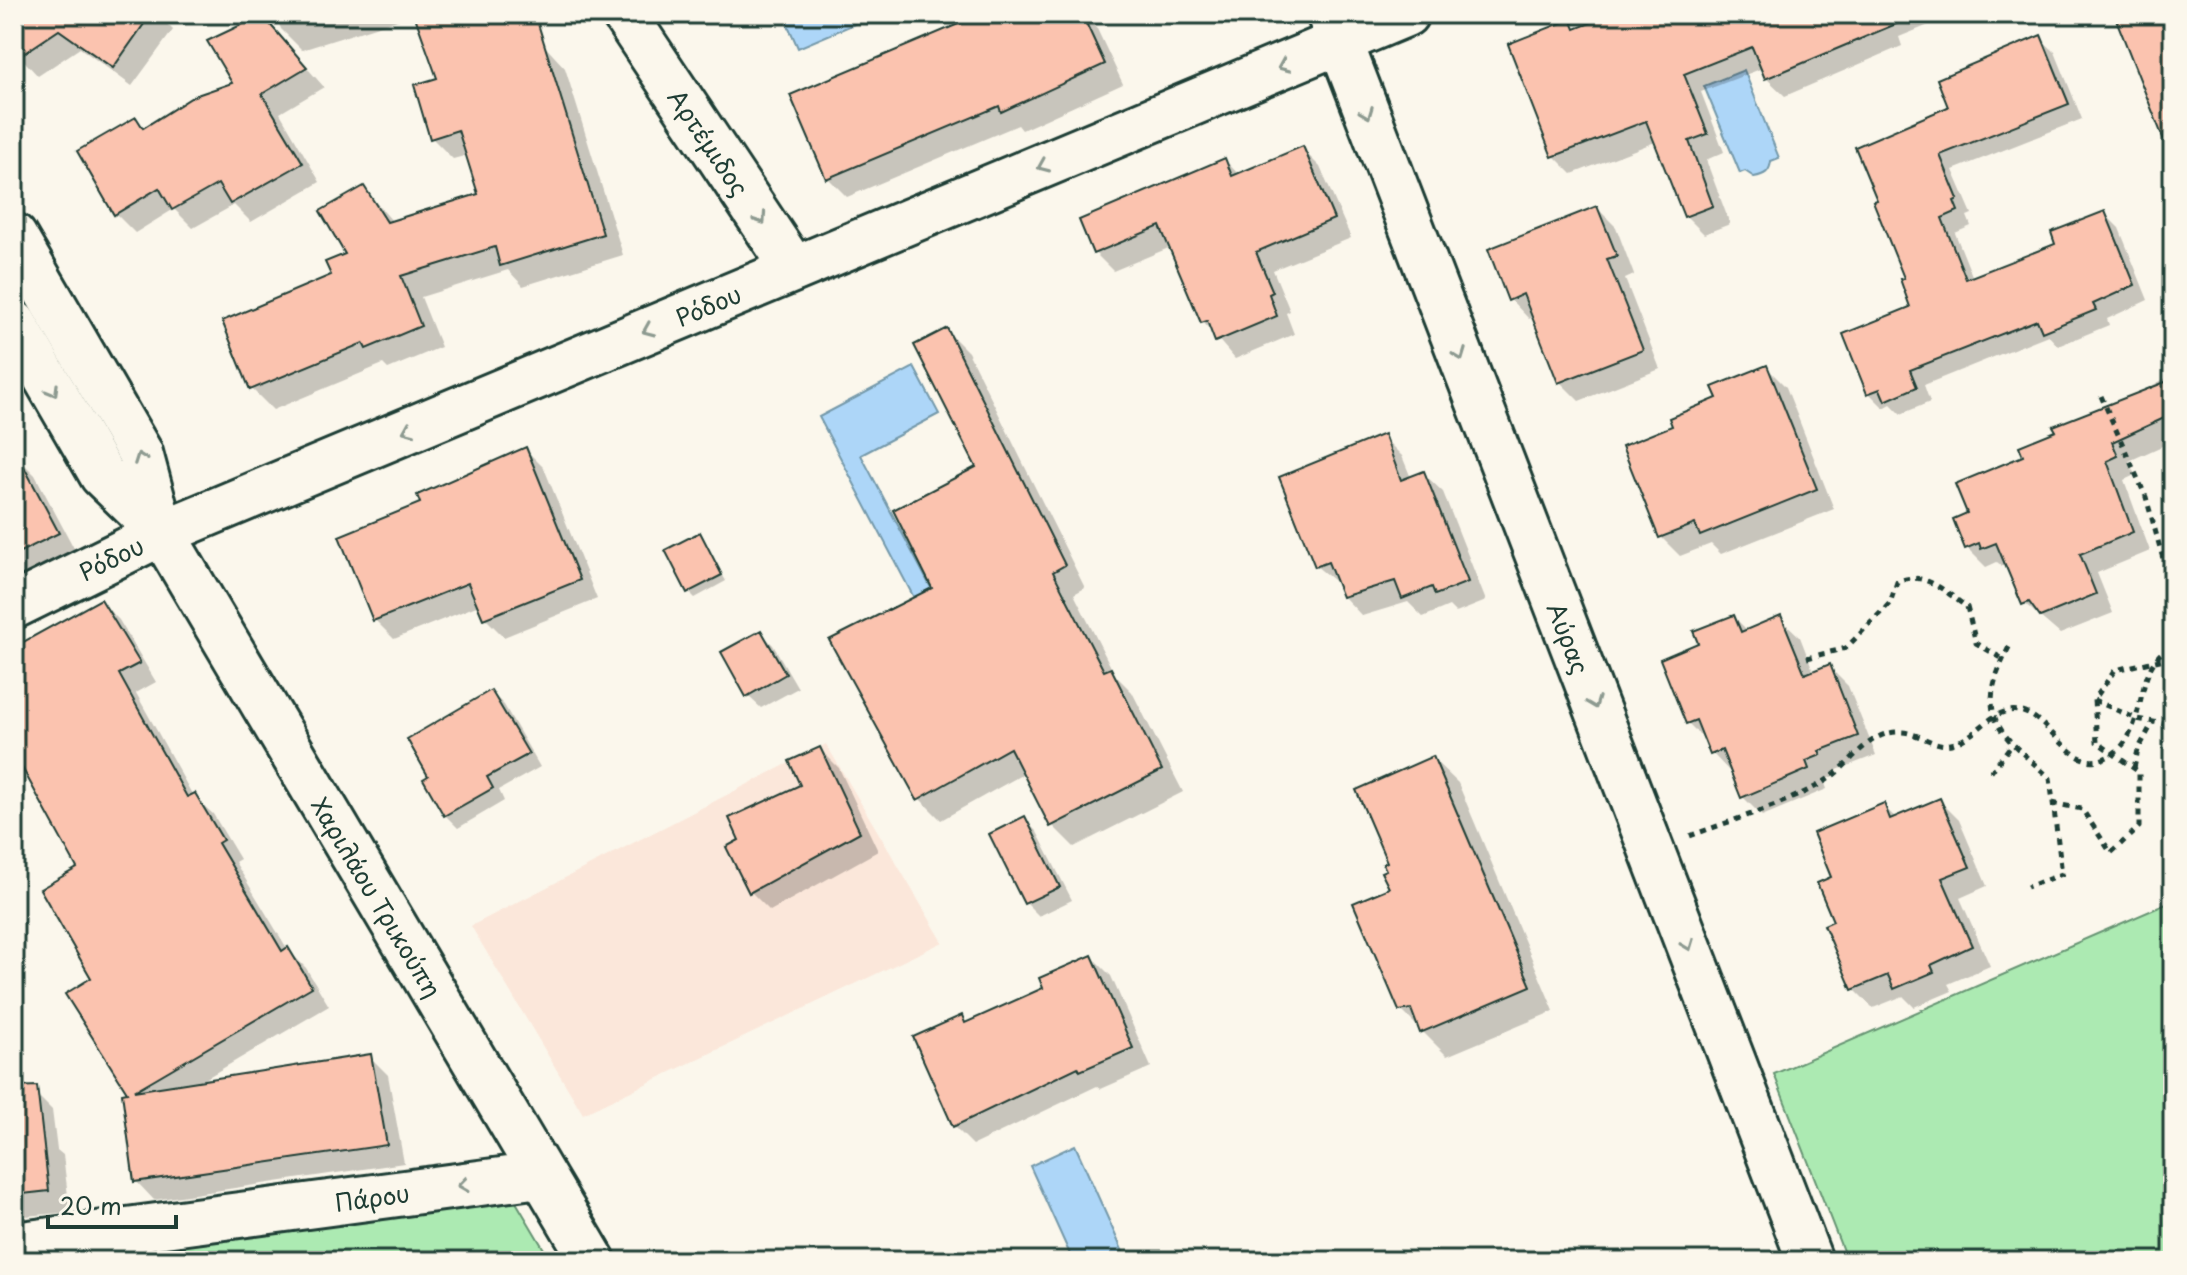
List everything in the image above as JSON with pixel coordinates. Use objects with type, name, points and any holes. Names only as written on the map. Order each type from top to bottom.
[{"type":"street","name":"Αρτέμιδος","points":[[624,14],[794,269]]},
{"type":"street","name":"Ρόδου","points":[[14,606],[162,533],[794,269],[1334,28],[1406,14]]},
{"type":"street","name":"Αύρας","points":[[1334,28],[1810,1261]]},
{"type":"street","name":"Χαριλάου Τρικούπη","points":[[14,236],[140,453],[162,533],[593,1261]]},
{"type":"street","name":"Χαριλάου Τρικούπη","points":[[14,323],[102,475],[162,533]]},
{"type":"street","name":"Πάρου","points":[[14,1245],[540,1175]]},
{"type":"path","points":[[2101,396],[2146,497],[2173,595]]},
{"type":"path","points":[[1807,658],[1846,648],[1890,603],[1897,582],[1910,575],[1922,577],[1967,607],[1976,643],[2003,659]]},
{"type":"path","points":[[1651,850],[1814,787],[1835,774],[1860,749],[1899,732],[1942,745],[1954,744],[1970,737],[1995,716],[2022,709],[2085,760],[2099,761],[2123,747],[2137,719],[2153,661],[2173,645]]},
{"type":"path","points":[[2009,647],[1991,687],[1995,716],[2002,736],[2050,778],[2062,874],[2027,887]]},
{"type":"path","points":[[2052,803],[2082,809],[2111,853],[2139,827],[2139,772],[2097,742],[2094,700],[2115,670],[2173,657]]},
{"type":"path","points":[[2094,700],[2137,719],[2170,725]]},
{"type":"path","points":[[2134,768],[2138,750],[2153,722]]},
{"type":"path","points":[[1991,772],[2012,744]]},
{"type":"shaded area","points":[[826,744],[943,942],[583,1114],[471,926]]},
{"type":"green space","points":[[2173,901],[2173,1261],[1847,1261],[1774,1074]]},
{"type":"green space","points":[[513,1197],[551,1261],[73,1261]]},
{"type":"water","points":[[783,14],[873,14],[873,16],[798,48]]},
{"type":"water","points":[[1744,70],[1779,158],[1771,161],[1766,172],[1754,177],[1745,171],[1740,173],[1704,86]]},
{"type":"water","points":[[914,367],[939,414],[861,455],[930,586],[952,575],[932,632],[819,417]]},
{"type":"water","points":[[1075,1145],[1123,1252],[1104,1261],[1073,1261],[1030,1166]]},
{"type":"building","points":[[14,14],[151,14],[113,68],[59,30],[14,60]]},
{"type":"building","points":[[414,14],[535,14],[603,234],[500,266],[495,247],[401,276],[421,326],[366,349],[363,343],[250,390],[222,321],[331,275],[325,262],[345,254],[320,211],[364,186],[387,222],[478,194],[458,130],[430,139],[414,85],[437,78]]},
{"type":"building","points":[[982,14],[1082,14],[1105,64],[1001,112],[999,106],[826,179],[790,95]]},
{"type":"building","points":[[1613,14],[1915,16],[1765,79],[1752,47],[1684,74],[1708,134],[1689,141],[1713,206],[1684,217],[1646,121],[1552,157],[1508,44],[1571,19],[1575,29]]},
{"type":"building","points":[[2114,14],[2173,14],[2173,158],[2171,158]]},
{"type":"building","points":[[262,15],[307,67],[262,94],[303,163],[230,204],[218,184],[172,210],[159,188],[114,215],[77,151],[136,117],[143,128],[194,96],[232,83],[207,41]]},
{"type":"building","points":[[2041,35],[2069,104],[1940,155],[1958,199],[1954,201],[1958,211],[1942,218],[1966,279],[2055,244],[2051,232],[2105,211],[2135,285],[2093,304],[2096,310],[2042,332],[2037,320],[1910,370],[1917,387],[1885,401],[1880,389],[1867,394],[1843,334],[1910,307],[1900,279],[1904,278],[1855,147],[1948,107],[1937,79]]},
{"type":"building","points":[[1303,146],[1334,219],[1256,252],[1273,292],[1269,294],[1277,316],[1215,342],[1207,321],[1201,323],[1160,226],[1093,254],[1079,220],[1225,158],[1232,176]]},
{"type":"building","points":[[1597,206],[1617,256],[1607,259],[1643,350],[1558,383],[1523,294],[1508,301],[1488,249]]},
{"type":"building","points":[[947,328],[1065,565],[1053,572],[1104,671],[1111,668],[1162,770],[1050,827],[1010,748],[917,800],[829,640],[932,588],[893,510],[976,467],[914,345]]},
{"type":"building","points":[[1767,365],[1817,489],[1700,536],[1695,524],[1659,538],[1622,446],[1672,426],[1669,418],[1717,398],[1712,387]]},
{"type":"building","points":[[2173,379],[2173,414],[2112,442],[2118,456],[2107,461],[2133,532],[2080,554],[2096,594],[2040,617],[2029,602],[2022,605],[1996,543],[1981,549],[1979,543],[1965,549],[1953,519],[1967,513],[1955,484],[2023,456],[2019,446],[2056,431],[2053,426]]},
{"type":"building","points":[[1384,434],[1401,480],[1424,471],[1468,582],[1435,595],[1432,587],[1402,599],[1395,581],[1342,597],[1328,562],[1315,567],[1279,477]]},
{"type":"building","points":[[526,447],[580,580],[483,619],[468,583],[373,621],[339,536],[420,503],[417,495]]},
{"type":"building","points":[[14,448],[59,533],[14,555]]},
{"type":"building","points":[[700,532],[722,575],[687,593],[665,550]]},
{"type":"building","points":[[101,599],[140,663],[119,674],[187,797],[195,793],[223,840],[218,843],[282,951],[288,947],[312,987],[134,1091],[371,1054],[387,1145],[134,1182],[122,1093],[127,1092],[65,994],[91,978],[40,889],[77,868],[14,753],[14,647]]},
{"type":"building","points":[[1734,615],[1741,632],[1781,615],[1805,674],[1830,664],[1858,736],[1819,751],[1821,755],[1806,761],[1809,769],[1741,798],[1722,750],[1710,755],[1696,720],[1686,724],[1660,659],[1698,643],[1693,631]]},
{"type":"building","points":[[761,630],[786,674],[746,697],[721,652]]},
{"type":"building","points":[[491,690],[529,754],[487,777],[493,788],[444,816],[423,779],[428,776],[407,739]]},
{"type":"building","points":[[820,747],[860,832],[749,893],[726,847],[739,840],[729,818],[800,785],[789,761]]},
{"type":"building","points":[[1433,756],[1531,986],[1420,1033],[1411,1009],[1399,1011],[1353,903],[1389,888],[1381,872],[1386,870],[1383,864],[1387,862],[1356,790]]},
{"type":"building","points":[[1940,798],[1970,867],[1942,878],[1972,946],[1931,965],[1934,972],[1894,989],[1888,975],[1852,990],[1824,925],[1833,921],[1817,883],[1831,877],[1813,833],[1884,803],[1890,819]]},
{"type":"building","points":[[1025,816],[1060,887],[1024,904],[989,834]]},
{"type":"building","points":[[1092,955],[1133,1048],[1080,1071],[1078,1067],[953,1127],[913,1037],[962,1015],[965,1023],[1043,988],[1039,978]]},
{"type":"building","points":[[37,1086],[49,1191],[14,1195],[14,1087]]}]
